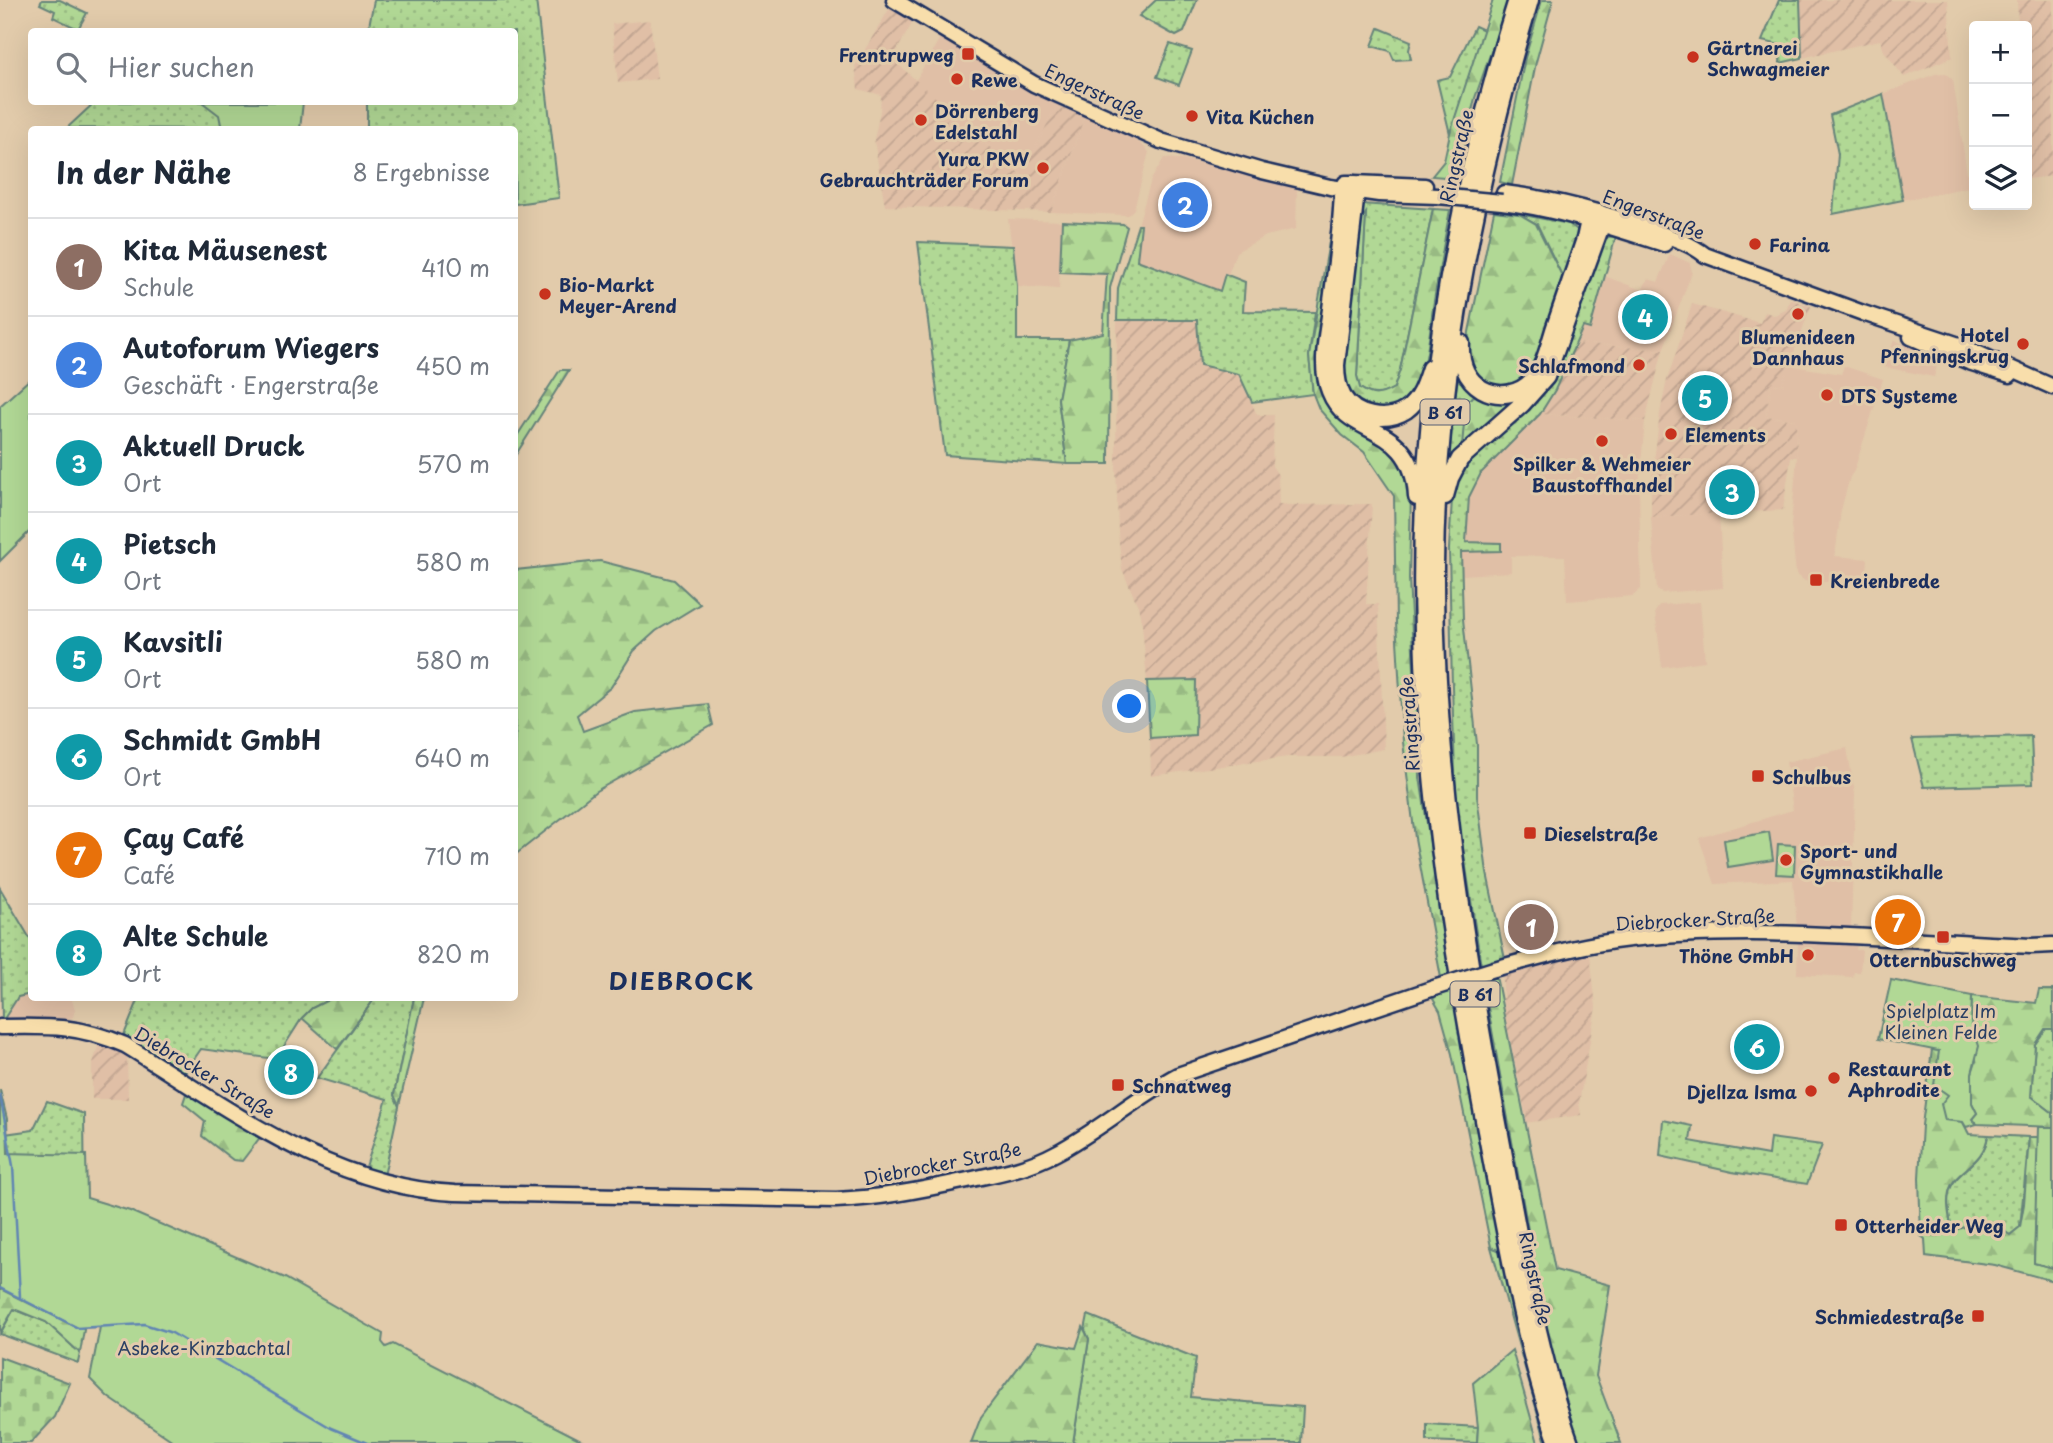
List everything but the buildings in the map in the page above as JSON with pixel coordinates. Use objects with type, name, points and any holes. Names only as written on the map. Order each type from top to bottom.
[{"type":"highway","name":"Ringstraße","points":[[1517,0],[1493,82],[1468,185],[1440,341],[1429,438],[1429,559],[1444,776],[1467,948],[1531,1294],[1553,1390],[1570,1443]]},
{"type":"highway","name":"Ringstraße","points":[[1530,0],[1493,134],[1466,262],[1444,418],[1422,628],[1432,778],[1454,951],[1518,1292],[1539,1381],[1558,1443]]},
{"type":"highway","points":[[1350,188],[1336,365],[1343,398],[1361,413],[1374,417],[1386,418],[1407,409],[1425,386],[1433,348],[1440,341]]},
{"type":"highway","points":[[1350,188],[1326,353],[1327,382],[1331,393],[1348,414],[1383,435],[1403,451],[1409,461],[1417,493],[1417,538],[1429,559],[1443,544],[1447,489],[1455,467],[1469,449],[1522,404],[1546,377],[1596,219]]},
{"type":"highway","points":[[1466,262],[1471,279],[1460,343],[1463,368],[1469,378],[1486,392],[1514,393],[1531,382],[1544,361],[1585,239],[1596,219]]},
{"type":"main road","name":"Engerstraße","points":[[894,0],[1034,84],[1141,133],[1209,156],[1350,188],[1503,198],[1663,234],[1695,247],[1705,255],[1863,313],[1886,327],[1969,362],[2053,388]]},
{"type":"main road","name":"Diebrocker Straße","points":[[0,1027],[66,1027],[108,1038],[125,1045],[301,1152],[413,1190],[836,1200],[890,1196],[1032,1164],[1091,1132],[1178,1075],[1437,987],[1560,951],[1612,942],[1711,934],[2053,945]]},
{"type":"shaded area","points":[[1800,0],[1948,0],[1952,57],[1904,77],[1884,51],[1880,40],[1802,58]]},
{"type":"shaded area","points":[[2017,0],[2053,0],[2053,176],[2032,178],[2032,21],[2018,21]]},
{"type":"shaded area","points":[[891,6],[914,20],[892,59],[951,111],[943,131],[986,144],[1021,175],[1058,103],[1085,115],[1051,212],[885,206],[874,140],[881,95],[858,89],[855,66]]},
{"type":"shaded area","points":[[650,20],[657,79],[618,83],[612,24]]},
{"type":"shaded area","points":[[941,36],[1058,103],[1022,175],[986,144],[943,131],[916,80]]},
{"type":"shaded area","points":[[1945,73],[1953,80],[1969,187],[1903,200],[1883,94],[1935,74]]},
{"type":"shaded area","points":[[1085,115],[1140,143],[1149,152],[1134,209],[1128,215],[1051,212]]},
{"type":"shaded area","points":[[1164,158],[1188,160],[1297,187],[1296,229],[1266,236],[1236,252],[1228,275],[1224,274],[1221,291],[1137,260],[1141,226],[1138,225],[1151,180]]},
{"type":"shaded area","points":[[1008,219],[1062,221],[1059,289],[1017,286]]},
{"type":"shaded area","points":[[1670,254],[1690,263],[1692,272],[1663,350],[1575,343],[1583,327],[1590,328],[1604,276],[1642,290],[1648,279],[1658,282]]},
{"type":"shaded area","points":[[1790,299],[1811,306],[1782,385],[1771,384],[1766,416],[1796,420],[1797,457],[1791,457],[1783,510],[1651,517],[1651,485],[1660,413],[1667,380],[1692,304],[1760,323],[1765,312],[1774,315],[1786,310]]},
{"type":"shaded area","points":[[1117,320],[1197,320],[1239,374],[1257,415],[1274,415],[1272,466],[1278,475],[1279,505],[1372,504],[1366,604],[1378,604],[1384,749],[1341,757],[1288,757],[1151,776],[1150,738],[1195,735],[1195,680],[1147,681],[1138,606],[1122,569],[1116,463]]},
{"type":"shaded area","points":[[1894,340],[1933,356],[1937,366],[1934,377],[1884,367]]},
{"type":"shaded area","points":[[1575,343],[1663,350],[1645,421],[1540,414],[1555,390]]},
{"type":"shaded area","points":[[1788,365],[1841,374],[1844,366],[1883,379],[1841,510],[1835,556],[1868,559],[1866,584],[1805,581],[1796,574],[1791,525],[1797,457],[1796,420],[1766,416],[1771,384],[1782,385]]},
{"type":"shaded area","points":[[1540,414],[1645,421],[1639,485],[1641,589],[1633,596],[1567,601],[1565,556],[1511,556],[1511,572],[1462,575],[1461,552],[1501,551],[1501,543],[1466,543],[1469,497],[1481,473]]},
{"type":"shaded area","points":[[1719,513],[1723,588],[1662,593],[1657,590],[1651,517]]},
{"type":"shaded area","points":[[1700,602],[1705,661],[1662,667],[1655,612],[1660,605]]},
{"type":"shaded area","points":[[1847,748],[1855,794],[1851,928],[1797,928],[1793,880],[1715,884],[1699,838],[1793,810],[1786,762]]},
{"type":"shaded area","points":[[1798,942],[1857,945],[1856,950],[1862,950],[1860,972],[1854,972],[1853,977],[1797,974]]},
{"type":"shaded area","points":[[1590,954],[1596,1007],[1579,1103],[1581,1115],[1525,1123],[1526,1117],[1503,1007],[1503,975]]},
{"type":"shaded area","points":[[28,995],[28,1001],[72,1001],[75,1009],[73,1017],[66,1020],[2,1022],[18,997]]},
{"type":"shaded area","points":[[100,1040],[127,1053],[128,1099],[92,1099],[92,1066]]},
{"type":"green space","points":[[42,0],[60,0],[87,13],[79,28],[76,28],[53,17],[55,11],[40,4]]},
{"type":"green space","points":[[374,0],[536,0],[559,198],[518,204],[518,126],[367,126],[367,105],[518,105],[518,28],[369,28]]},
{"type":"green space","points":[[1156,0],[1197,0],[1184,32],[1176,36],[1139,16]]},
{"type":"green space","points":[[1493,0],[1509,0],[1475,98],[1457,178],[1432,176],[1444,161],[1450,133]]},
{"type":"green space","points":[[1542,0],[1553,0],[1536,62],[1512,185],[1500,182],[1525,58]]},
{"type":"green space","points":[[1779,0],[1800,0],[1802,58],[1780,63],[1781,45],[1762,41]]},
{"type":"green space","points":[[1475,26],[1484,30],[1450,134],[1437,80],[1450,77]]},
{"type":"green space","points":[[1379,28],[1411,41],[1411,59],[1394,60],[1390,51],[1372,46]]},
{"type":"green space","points":[[1170,44],[1192,51],[1179,85],[1157,77]]},
{"type":"green space","points":[[1883,94],[1903,200],[1833,214],[1838,154],[1830,115]]},
{"type":"green space","points":[[92,105],[207,105],[228,118],[231,126],[69,126]]},
{"type":"green space","points":[[206,105],[303,105],[300,126],[221,126],[219,115]]},
{"type":"green space","points":[[1336,202],[1319,362],[1380,440],[1403,461],[1411,492],[1409,579],[1420,777],[1450,975],[1441,978],[1415,838],[1403,742],[1396,623],[1394,496],[1364,452],[1342,435],[1319,409],[1313,394],[1309,356]]},
{"type":"green space","points":[[1361,204],[1433,209],[1400,370],[1394,388],[1377,394],[1360,388],[1357,376],[1366,214],[1359,223]]},
{"type":"green space","points":[[1433,209],[1450,210],[1422,374],[1406,402],[1388,409],[1372,409],[1356,400],[1342,377],[1359,223],[1366,213],[1357,376],[1360,388],[1369,393],[1385,393],[1394,388],[1400,370]]},
{"type":"green space","points":[[1494,211],[1519,214],[1536,224],[1565,282],[1535,365],[1521,381],[1497,387],[1481,381],[1472,371],[1467,356],[1469,332]]},
{"type":"green space","points":[[1519,214],[1569,224],[1579,231],[1579,245],[1565,282],[1537,224]]},
{"type":"green space","points":[[1062,221],[1123,224],[1127,227],[1110,288],[1109,464],[1067,464],[1058,399],[1069,340],[1103,333],[1107,274],[1060,272]]},
{"type":"green space","points":[[1138,225],[1141,225],[1137,260],[1220,291],[1225,274],[1245,282],[1243,311],[1315,312],[1309,356],[1313,394],[1252,402],[1239,374],[1200,365],[1197,320],[1117,320],[1118,288]]},
{"type":"green space","points":[[1616,236],[1590,329],[1583,327],[1555,390],[1540,414],[1481,473],[1469,497],[1466,542],[1501,543],[1501,551],[1461,552],[1463,619],[1477,744],[1477,796],[1487,873],[1505,959],[1481,966],[1456,802],[1449,549],[1452,499],[1461,470],[1469,458],[1546,389],[1566,345],[1601,243],[1608,237]]},
{"type":"green space","points":[[918,242],[1013,246],[1017,286],[1017,340],[1069,340],[1058,399],[1067,464],[945,455]]},
{"type":"green space","points":[[1459,363],[1492,399],[1462,445],[1478,434],[1447,474]]},
{"type":"green space","points":[[560,370],[569,370],[518,451],[518,434]]},
{"type":"green space","points":[[28,381],[28,533],[0,561],[0,406]]},
{"type":"green space","points":[[1525,392],[1462,446],[1466,401],[1476,395],[1492,399]]},
{"type":"green space","points":[[600,561],[674,580],[700,604],[656,631],[634,651],[611,687],[577,715],[583,731],[635,712],[708,704],[713,725],[596,791],[518,853],[518,570]]},
{"type":"green space","points":[[1196,680],[1195,735],[1150,738],[1147,681]]},
{"type":"green space","points":[[2031,736],[2033,784],[1924,787],[1912,739]]},
{"type":"green space","points":[[1769,832],[1773,860],[1728,867],[1724,840]]},
{"type":"green space","name":"Sport- und Gymnastikhalle","points":[[1778,844],[1795,845],[1794,875],[1776,874]]},
{"type":"green space","points":[[0,888],[28,935],[28,995],[18,997],[2,1022]]},
{"type":"green space","points":[[1496,976],[1555,1270],[1610,1285],[1596,1376],[1621,1443],[1576,1443],[1557,1378],[1483,980]]},
{"type":"green space","name":"Spielplatz Im Kleinen Felde","points":[[1891,980],[1972,996],[1971,1022],[1979,1046],[1972,1073],[1972,1103],[1977,1113],[1972,1119],[1977,1124],[1966,1127],[1963,1122],[1945,1120],[1941,1104],[1948,1095],[1934,1085],[1939,1051],[1878,1039]]},
{"type":"green space","points":[[1453,990],[1501,1251],[1491,1247],[1452,1054],[1440,1011],[1433,999]]},
{"type":"green space","points":[[2039,990],[2053,990],[2053,1029],[2045,1029],[2035,1044],[2031,1096],[2053,1113],[2053,1127],[1977,1124],[1972,1118],[1977,1113],[1972,1103],[1972,1073],[1976,1061],[1971,1022],[1972,996],[2036,1003]]},
{"type":"green space","points":[[138,1001],[327,1001],[312,1008],[302,1018],[276,1059],[201,1049],[183,1075],[138,1048],[124,1035]]},
{"type":"green space","points":[[326,1001],[373,1001],[337,1049],[302,1018],[312,1008]]},
{"type":"green space","points":[[373,1001],[413,1001],[394,1095],[399,1106],[384,1176],[365,1170],[387,1099],[317,1078]]},
{"type":"green space","points":[[413,1001],[423,1001],[399,1106],[394,1095]]},
{"type":"green space","points":[[2046,1029],[2053,1029],[2053,1113],[2031,1096],[2035,1044]]},
{"type":"green space","points":[[1932,1050],[1939,1051],[1949,1095],[1969,1134],[1988,1135],[1981,1154],[1957,1178],[1949,1192],[1948,1207],[1952,1231],[1982,1223],[2010,1235],[2020,1227],[2029,1137],[2039,1137],[2034,1263],[2053,1268],[2053,1281],[1995,1265],[1926,1256],[1925,1239],[1921,1236],[1919,1178],[1922,1125]]},
{"type":"green space","name":"Asbeke-Kinzbachtal","points":[[0,1090],[7,1119],[8,1153],[86,1155],[87,1198],[130,1211],[285,1278],[383,1334],[382,1342],[386,1347],[393,1344],[587,1443],[176,1443],[108,1397],[90,1379],[100,1327],[78,1328],[0,1289]]},
{"type":"green space","points":[[187,1091],[261,1136],[242,1161],[233,1160],[202,1136],[205,1121],[183,1103]]},
{"type":"green space","points":[[47,1101],[84,1114],[85,1207],[0,1150],[5,1134],[33,1130]]},
{"type":"green space","points":[[1663,1120],[1692,1126],[1690,1141],[1768,1155],[1770,1138],[1822,1145],[1807,1184],[1732,1172],[1660,1156]]},
{"type":"green space","points":[[2038,1127],[2053,1127],[2053,1268],[2034,1263]]},
{"type":"green space","points":[[1988,1135],[2029,1137],[2020,1227],[2010,1235],[1973,1224],[1952,1231],[1948,1207],[1952,1185],[1981,1154]]},
{"type":"green space","points":[[1491,1247],[1501,1251],[1553,1443],[1546,1443]]},
{"type":"green space","points":[[0,1285],[85,1324],[80,1353],[46,1322],[14,1309],[0,1333]]},
{"type":"green space","points":[[14,1309],[46,1322],[80,1353],[78,1363],[0,1334]]},
{"type":"green space","points":[[1088,1315],[1196,1358],[1191,1397],[1303,1407],[1301,1443],[1073,1443],[1089,1339],[1085,1330]]},
{"type":"green space","points":[[1083,1327],[1089,1339],[1073,1443],[971,1443],[981,1417],[1038,1341],[1076,1348]]},
{"type":"green space","points":[[1512,1350],[1538,1443],[1477,1443],[1473,1383]]},
{"type":"green space","points":[[0,1357],[70,1383],[55,1417],[31,1443],[0,1443]]},
{"type":"green space","points":[[1427,1424],[1478,1427],[1477,1443],[1427,1441]]},
{"type":"waterway","points":[[0,1095],[13,1166],[20,1297]]},
{"type":"waterway","points":[[0,1288],[78,1328],[144,1324],[172,1333],[331,1428],[367,1443]]},
{"type":"place","name":"Frentrupweg","points":[[968,54]]},
{"type":"place","name":"Gärtnerei Schwagmeier","points":[[1693,57]]},
{"type":"place","name":"Rewe","points":[[957,79]]},
{"type":"place","name":"Vita Küchen","points":[[1192,116]]},
{"type":"place","name":"Dörrenberg Edelstahl","points":[[921,120]]},
{"type":"place","name":"Yura PKW Gebrauchträder Forum","points":[[1043,168]]},
{"type":"place","name":"Autoforum Wiegers","points":[[1185,205]]},
{"type":"place","name":"Farina","points":[[1755,244]]},
{"type":"place","name":"Bio-Markt Meyer-Arend","points":[[545,294]]},
{"type":"place","name":"Blumenideen Dannhaus","points":[[1798,314]]},
{"type":"place","name":"Pietsch","points":[[1645,317]]},
{"type":"place","name":"Hotel Pfenningskrug","points":[[2023,344]]},
{"type":"place","name":"Schlafmond","points":[[1639,365]]},
{"type":"place","name":"DTS Systeme","points":[[1827,395]]},
{"type":"place","name":"Kavsitli","points":[[1705,398]]},
{"type":"place","name":"Elements","points":[[1671,434]]},
{"type":"place","name":"Spilker & Wehmeier Baustoffhandel","points":[[1602,441]]},
{"type":"place","name":"Aktuell Druck","points":[[1732,492]]},
{"type":"place","name":"Kreienbrede","points":[[1816,580]]},
{"type":"place","name":"Schulbus","points":[[1758,776]]},
{"type":"place","name":"Dieselstraße","points":[[1530,833]]},
{"type":"place","name":"Sport- und Gymnastikhalle","points":[[1786,860]]},
{"type":"place","name":"Çay Café","points":[[1898,922]]},
{"type":"place","name":"Kita Mäusenest","points":[[1531,927]]},
{"type":"place","name":"Otternbuschweg","points":[[1943,937]]},
{"type":"place","name":"Thöne GmbH","points":[[1808,955]]},
{"type":"place","name":"Schmidt GmbH","points":[[1757,1047]]},
{"type":"place","name":"Alte Schule","points":[[291,1072]]},
{"type":"place","name":"Restaurant Aphrodite","points":[[1834,1078]]},
{"type":"place","name":"Schnatweg","points":[[1118,1085]]},
{"type":"place","name":"Djellza Isma","points":[[1811,1091]]},
{"type":"place","name":"Otterheider Weg","points":[[1841,1225]]},
{"type":"place","name":"Schmiedestraße","points":[[1978,1316]]},
{"type":"district","name":"DIEBROCK","points":[[682,980]]}]
